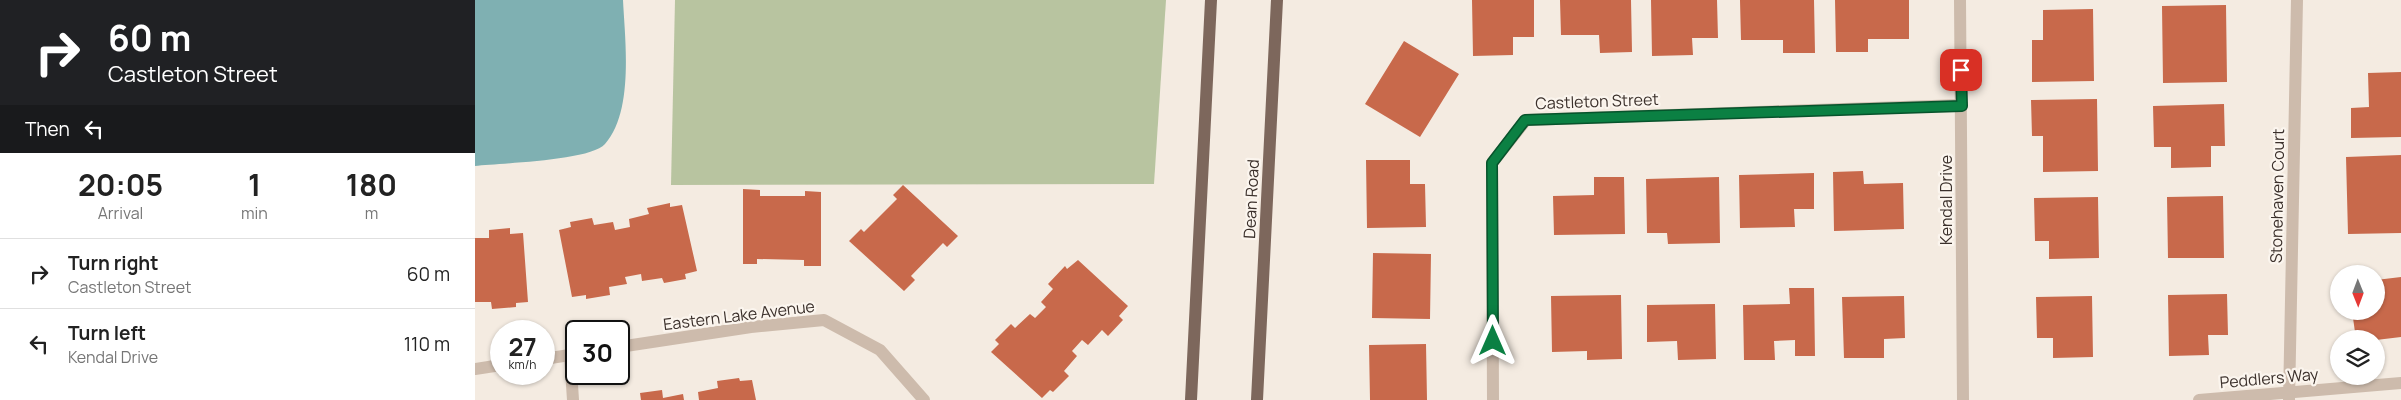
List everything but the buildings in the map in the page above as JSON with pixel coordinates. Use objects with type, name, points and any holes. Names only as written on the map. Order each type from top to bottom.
[{"type":"main road","points":[[1191,400],[1211,0]]},
{"type":"main road","name":"Dean Road","points":[[1257,400],[1277,0]]},
{"type":"street","name":"Kendal Drive","points":[[1960,0],[1963,400]]},
{"type":"street","name":"Stonehaven Court","points":[[2289,396],[2297,0]]},
{"type":"street","name":"Castleton Street","points":[[1493,400],[1492,163],[1525,120],[1962,106]]},
{"type":"street","name":"Eastern Lake Avenue","points":[[630,346],[751,327],[825,320],[880,350],[924,400]]},
{"type":"street","points":[[475,369],[490,367]]},
{"type":"street","name":"Peddlers Way","points":[[2199,400],[2289,396],[2401,382]]},
{"type":"street","points":[[573,385],[573,400]]},
{"type":"green space","points":[[675,0],[1166,0],[1154,184],[671,185]]},
{"type":"water","points":[[475,0],[623,0],[626,55],[624,95],[614,130],[605,144],[596,150],[564,158],[475,166]]},
{"type":"route","points":[[1493,341],[1492,163],[1525,120],[1962,106],[1961,70]]}]
